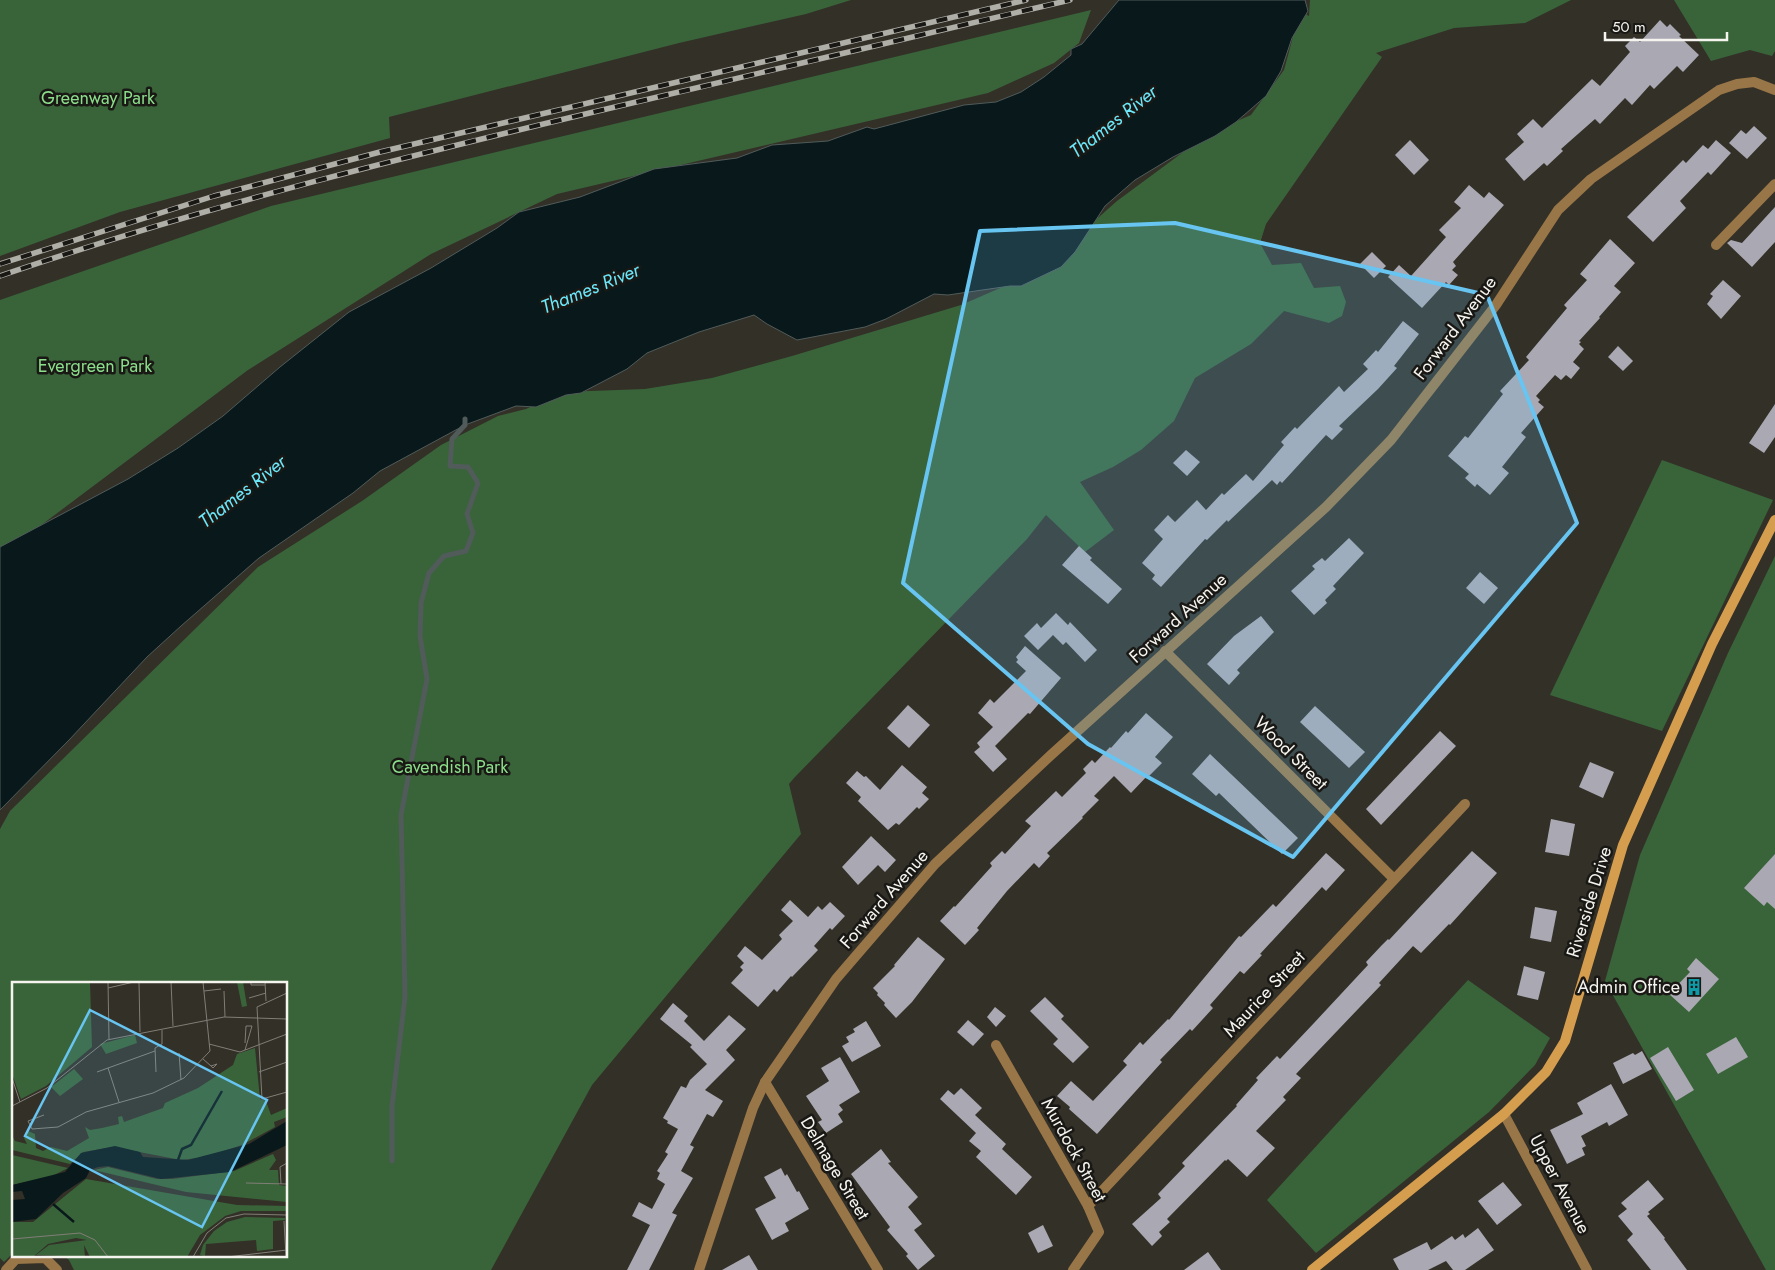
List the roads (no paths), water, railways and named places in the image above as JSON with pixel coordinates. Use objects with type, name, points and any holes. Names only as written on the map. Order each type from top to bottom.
[{"type":"main road","name":"Riverside Drive","points":[[1312,1270],[1504,1114],[1546,1072],[1565,1042],[1623,845],[1712,644],[1775,520]]},
{"type":"street","name":"Forward Avenue","points":[[699,1270],[752,1108],[765,1082],[836,979],[935,864],[1165,651],[1326,507],[1391,440],[1496,305],[1558,210],[1591,179],[1719,90],[1737,84],[1754,82],[1775,90]]},
{"type":"street","points":[[1716,245],[1775,184]]},
{"type":"street","name":"Wood Street","points":[[1165,651],[1394,878]]},
{"type":"street","name":"Maurice Street","points":[[1088,1206],[1465,804]]},
{"type":"street","name":"Murdock Street","points":[[996,1046],[1088,1206],[1098,1232],[1072,1270]]},
{"type":"street","name":"Delmage Street","points":[[765,1082],[878,1270]]},
{"type":"street","name":"Upper Avenue","points":[[1504,1114],[1587,1270]]},
{"type":"street","points":[[6,1270],[16,1259],[46,1258],[57,1270]]},
{"type":"water","name":"Thames River","points":[[1119,0],[1305,0],[1308,11],[1292,38],[1281,71],[1266,96],[1236,122],[1215,136],[1173,157],[1135,180],[1105,206],[1075,252],[1061,267],[1021,286],[948,295],[934,294],[886,319],[865,327],[797,340],[754,315],[699,332],[647,353],[627,369],[581,393],[566,395],[536,407],[516,406],[465,425],[380,471],[353,493],[259,558],[181,626],[147,657],[0,810],[0,547],[128,479],[178,448],[223,416],[280,367],[349,312],[431,268],[497,228],[519,212],[580,197],[654,169],[737,158],[772,145],[828,141],[867,127],[874,129],[964,105],[996,102],[1021,92],[1044,77],[1071,55],[1071,49],[1082,44]]},
{"type":"waterway","points":[[392,1161],[392,1106],[405,997],[401,815],[427,679],[420,636],[421,603],[429,573],[444,556],[466,551],[473,533],[467,514],[478,483],[468,467],[450,466],[452,439],[465,425],[465,419]]},
{"type":"railway","points":[[0,264],[214,196],[380,152],[1026,0]]},
{"type":"railway","points":[[0,276],[156,226],[393,161],[1070,0]]},
{"type":"place","name":"Admin Office","points":[[1694,987]]},
{"type":"park label","name":"Greenway Park","points":[[98,98]]},
{"type":"park label","name":"Evergreen Park","points":[[95,366]]},
{"type":"park label","name":"Cavendish Park","points":[[450,767]]}]
